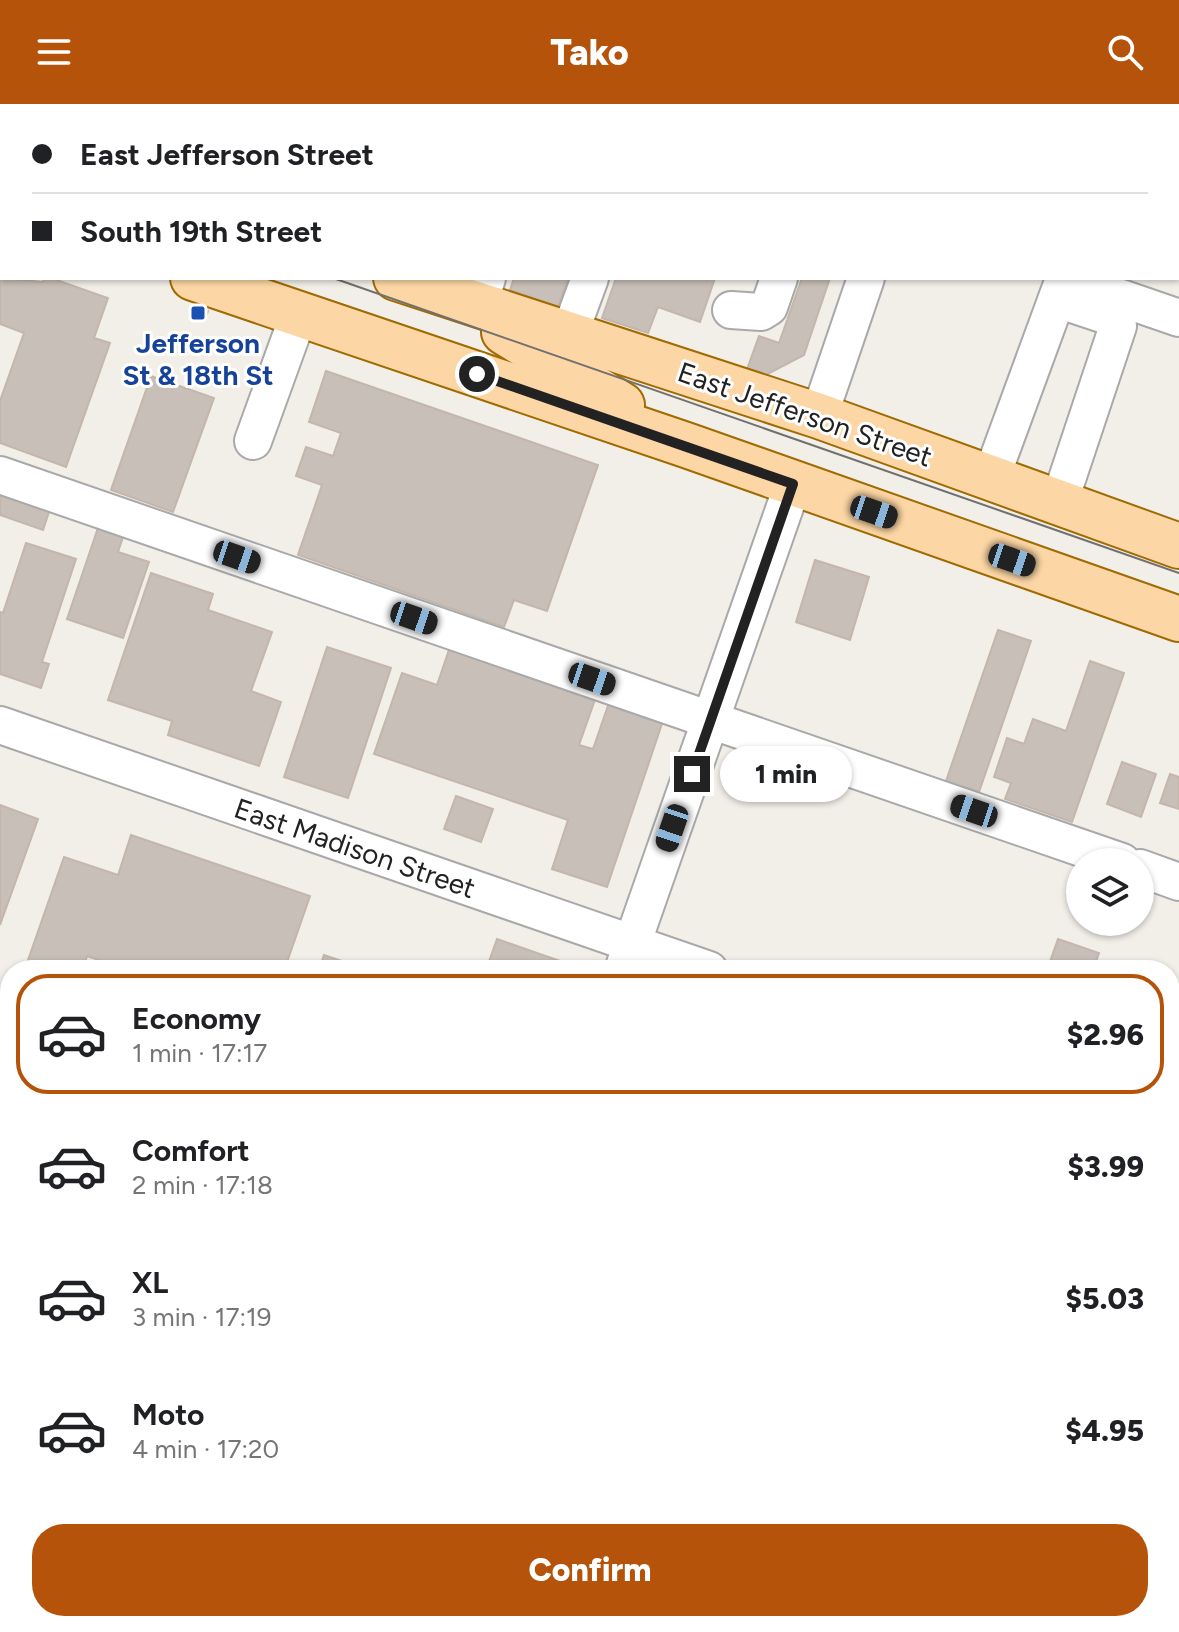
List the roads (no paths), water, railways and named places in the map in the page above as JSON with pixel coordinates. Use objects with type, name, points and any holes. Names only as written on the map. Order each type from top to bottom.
[{"type":"main road","name":"East Jefferson Street","points":[[199,280],[686,445],[1179,619]]},
{"type":"main road","name":"East Jefferson Street","points":[[413,284],[686,445]]},
{"type":"main road","name":"East Jefferson Street","points":[[413,284],[483,292],[569,335],[819,416],[1179,546]]},
{"type":"street","points":[[569,335],[589,280]]},
{"type":"street","points":[[731,310],[751,314],[769,307],[778,280]]},
{"type":"street","points":[[819,416],[865,280]]},
{"type":"street","points":[[1061,285],[1179,318]]},
{"type":"street","points":[[991,478],[1061,285]]},
{"type":"street","points":[[1059,503],[1118,326],[1114,318],[1061,285]]},
{"type":"street","points":[[253,441],[299,314]]},
{"type":"street","points":[[0,475],[1081,848]]},
{"type":"street","points":[[628,957],[793,484]]},
{"type":"street","name":"East Madison Street","points":[[0,725],[628,957]]},
{"type":"street","points":[[1154,873],[1179,882]]},
{"type":"tram line","points":[[339,280],[1179,573]]},
{"type":"place","name":"Jefferson St & 18th St","points":[[198,313]]}]
